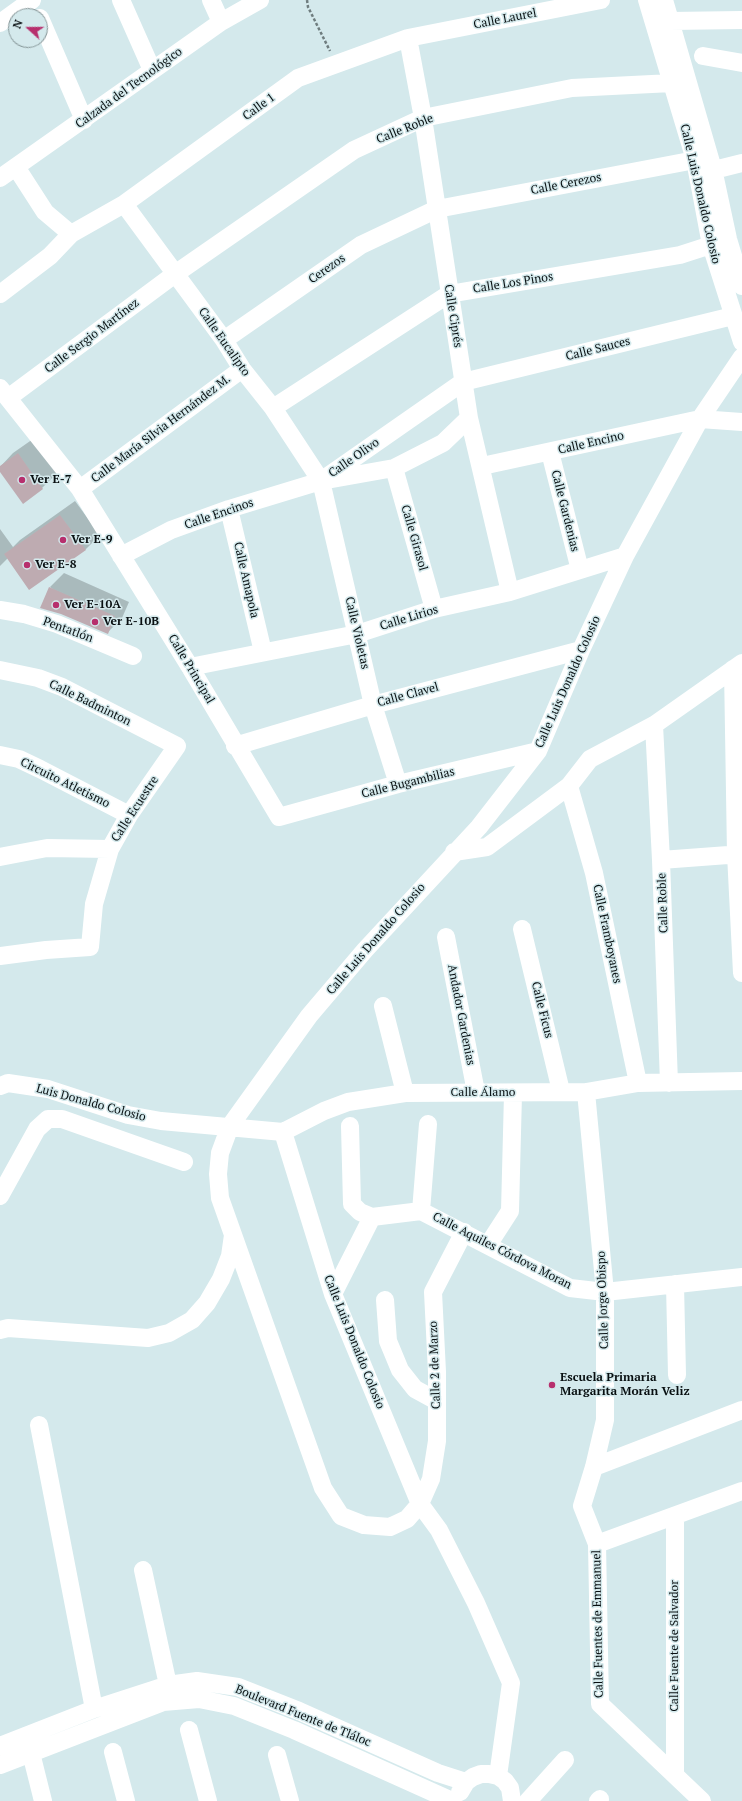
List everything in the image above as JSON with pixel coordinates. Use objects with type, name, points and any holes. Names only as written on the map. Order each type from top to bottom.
[{"type":"street","points":[[0,23],[32,0]]},
{"type":"street","points":[[122,0],[152,70]]},
{"type":"street","points":[[211,0],[221,22]]},
{"type":"street","name":"Calzada del Tecnológico","points":[[0,178],[20,174],[84,120],[152,70],[221,22],[260,0]]},
{"type":"street","name":"Calle Laurel","points":[[408,38],[601,0]]},
{"type":"street","name":"Calle Luis Donaldo Colosio","points":[[647,0],[672,83],[702,168],[725,253],[742,286]]},
{"type":"street","name":"Calle Luis Donaldo Colosio","points":[[664,0],[670,21],[702,168],[725,253],[734,316],[742,341]]},
{"type":"street","points":[[670,21],[742,20]]},
{"type":"street","points":[[48,36],[84,120]]},
{"type":"street","name":"Calle 1","points":[[0,294],[50,256],[71,234],[124,204],[298,78],[408,38]]},
{"type":"street","name":"Calle Ciprés","points":[[408,38],[424,118],[449,294],[469,418],[482,466],[510,592]]},
{"type":"street","points":[[703,56],[742,63]]},
{"type":"street","name":"Calle Roble","points":[[175,274],[354,150],[424,118],[572,88],[672,83]]},
{"type":"street","name":"Calle Cerezos","points":[[437,209],[742,163]]},
{"type":"street","points":[[20,174],[45,212],[71,234]]},
{"type":"street","name":"Calle Eucalipto","points":[[124,204],[224,340],[242,369],[273,408],[321,481]]},
{"type":"street","name":"Cerezos","points":[[224,340],[361,245],[437,209]]},
{"type":"street","name":"Calle Los Pinos","points":[[273,408],[449,294],[680,255],[725,253]]},
{"type":"street","name":"Calle Sergio Martínez","points":[[4,393],[175,274]]},
{"type":"street","name":"Calle Sauces","points":[[463,382],[734,316]]},
{"type":"street","name":"Calle Luis Donaldo Colosio","points":[[233,1233],[220,1198],[218,1174],[220,1153],[230,1126],[309,1016],[365,950],[454,852],[479,827],[538,752],[581,650],[625,556],[700,419],[742,357]]},
{"type":"street","name":"Calle María Silvia Hernández M.","points":[[80,489],[242,369]]},
{"type":"street","name":"Calle Olivo","points":[[321,481],[463,382]]},
{"type":"street","name":"Calle Principal","points":[[4,393],[80,489],[190,667],[235,746],[279,817]]},
{"type":"street","name":"Calle Olivo","points":[[321,481],[394,468],[443,443],[469,418]]},
{"type":"street","name":"Calle Encino","points":[[482,466],[700,419],[742,422]]},
{"type":"street","name":"Calle Gardenias","points":[[550,452],[580,570]]},
{"type":"street","name":"Calle Girasol","points":[[394,468],[434,609]]},
{"type":"street","name":"Calle Encinos","points":[[121,556],[171,530],[229,509],[321,481]]},
{"type":"street","name":"Calle Violetas","points":[[321,481],[373,704],[398,784]]},
{"type":"street","name":"Calle Amapola","points":[[229,509],[263,652]]},
{"type":"street","name":"Calle Lirios","points":[[190,667],[357,634],[434,609],[510,592],[625,556]]},
{"type":"street","name":"Pentatlón","points":[[0,610],[24,614],[57,624],[133,656]]},
{"type":"street","name":"Calle Clavel","points":[[235,746],[373,704],[581,650]]},
{"type":"street","points":[[454,852],[487,847],[569,786],[590,759],[654,725],[737,666]]},
{"type":"street","points":[[737,666],[742,973]]},
{"type":"street","name":"Calle Badminton","points":[[0,670],[38,678],[62,687],[177,746]]},
{"type":"street","name":"Calle Roble","points":[[654,725],[661,860],[669,1082]]},
{"type":"street","name":"Calle Ecuestre","points":[[0,956],[90,947],[94,904],[110,849],[129,815],[177,746]]},
{"type":"street","name":"Calle Bugambilias","points":[[279,817],[398,784],[538,752]]},
{"type":"street","name":"Circuito Atletismo","points":[[0,755],[19,759],[129,815]]},
{"type":"street","name":"Calle Framboyanes","points":[[569,786],[594,873],[638,1083]]},
{"type":"street","points":[[0,857],[47,848],[110,849]]},
{"type":"street","points":[[661,860],[739,854]]},
{"type":"street","name":"Calle Ficus","points":[[522,929],[561,1091]]},
{"type":"street","name":"Andador Gardenias","points":[[446,937],[476,1092]]},
{"type":"street","points":[[383,1006],[405,1093]]},
{"type":"street","name":"Calle Álamo","points":[[283,1132],[324,1110],[348,1102],[405,1093],[476,1092],[513,1094],[561,1091],[586,1092],[638,1083],[742,1081]]},
{"type":"street","name":"Luis Donaldo Colosio","points":[[0,1086],[8,1083],[48,1089],[128,1115],[161,1121],[230,1126]]},
{"type":"street","name":"Calle Jorge Obispo","points":[[586,1092],[605,1292],[605,1420],[594,1467],[582,1506],[597,1544]]},
{"type":"street","points":[[488,1245],[510,1211],[513,1094]]},
{"type":"street","points":[[0,1196],[37,1129],[48,1119],[62,1119],[184,1162]]},
{"type":"street","points":[[421,1211],[428,1124]]},
{"type":"street","points":[[230,1126],[283,1132]]},
{"type":"street","points":[[333,1294],[372,1217],[360,1212],[352,1204],[350,1126]]},
{"type":"street","name":"Calle Luis Donaldo Colosio","points":[[283,1132],[333,1294],[420,1504],[439,1530],[476,1603],[511,1683],[498,1776]]},
{"type":"street","name":"Calle Aquiles Córdova Moran","points":[[372,1217],[421,1211],[570,1288],[605,1292],[742,1277]]},
{"type":"street","name":"Calle 2 de Marzo","points":[[233,1233],[323,1488],[341,1516],[364,1525],[390,1527],[407,1518],[420,1504],[431,1480],[437,1441],[433,1292],[464,1232]]},
{"type":"street","points":[[0,1330],[8,1328],[148,1338],[168,1334],[192,1320],[207,1303],[221,1279],[230,1256],[233,1233]]},
{"type":"street","points":[[675,1284],[677,1375]]},
{"type":"street","points":[[385,1300],[385,1318],[388,1341],[400,1370],[415,1389],[437,1401]]},
{"type":"street","points":[[594,1467],[742,1410]]},
{"type":"street","points":[[39,1425],[94,1709]]},
{"type":"street","points":[[597,1544],[742,1490]]},
{"type":"street","name":"Calle Fuente de Salvador","points":[[675,1516],[675,1775]]},
{"type":"street","name":"Calle Fuentes de Emmanuel","points":[[597,1544],[600,1704],[675,1775]]},
{"type":"street","points":[[143,1570],[168,1685]]},
{"type":"street","name":"Boulevard Fuente de Tláloc","points":[[0,1746],[94,1709],[168,1685],[197,1681],[238,1687],[438,1773],[466,1782]]},
{"type":"street","name":"Boulevard Fuente de Tláloc","points":[[0,1765],[163,1702],[199,1699],[234,1706],[294,1730],[452,1801]]},
{"type":"street","points":[[189,1730],[208,1801]]},
{"type":"street","points":[[113,1752],[126,1801]]},
{"type":"street","points":[[31,1753],[43,1801]]},
{"type":"street","points":[[277,1755],[290,1801]]},
{"type":"street","points":[[528,1801],[565,1760]]},
{"type":"street","points":[[459,1801],[460,1793],[466,1782],[472,1777],[481,1774],[489,1774],[498,1776],[505,1781],[510,1788],[512,1801]]},
{"type":"street","points":[[675,1775],[702,1801]]},
{"type":"path","points":[[308,0],[308,7],[329,50],[334,57],[342,62]]},
{"type":"building","name":"Ver E-7","points":[[18,453],[43,489],[23,504],[0,472],[0,466]]},
{"type":"building","points":[[60,515],[86,550],[29,590],[4,554]]},
{"type":"building","points":[[49,587],[115,616],[108,634],[61,614],[40,608]]},
{"type":"place","name":"Ver E-7","points":[[22,480]]},
{"type":"place","name":"Ver E-9","points":[[63,540]]},
{"type":"place","name":"Ver E-8","points":[[27,565]]},
{"type":"place","name":"Ver E-10A","points":[[56,605]]},
{"type":"place","name":"Ver E-10B","points":[[95,622]]},
{"type":"place","name":"Escuela Primaria Margarita Morán Veliz","points":[[552,1385]]}]
